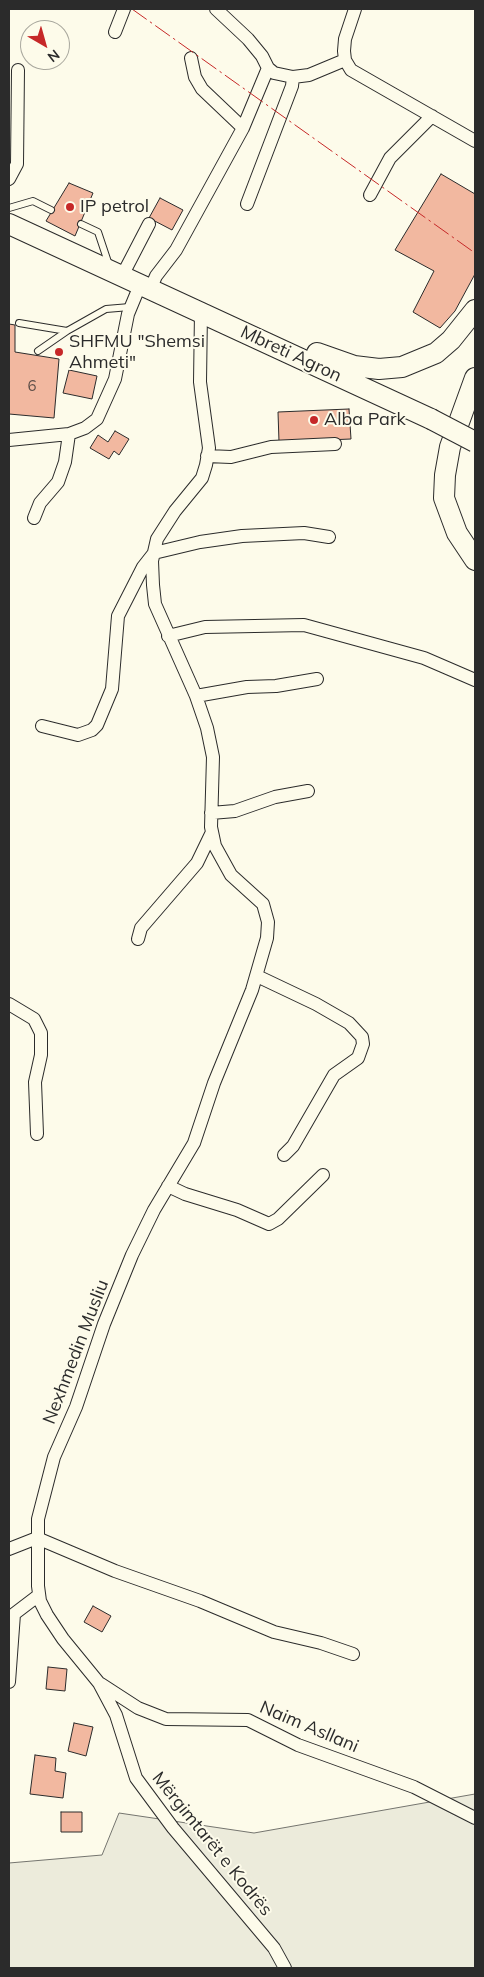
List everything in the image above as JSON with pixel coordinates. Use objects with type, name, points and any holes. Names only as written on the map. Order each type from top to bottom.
[{"type":"main road","name":"Mbreti Agron","points":[[9,224],[263,340],[431,419],[475,442]]},
{"type":"main road","points":[[263,340],[278,336],[313,352],[354,366],[379,369],[402,367],[436,353],[451,340],[475,310]]},
{"type":"main road","points":[[471,552],[444,498],[444,475],[450,448],[475,378]]},
{"type":"street","points":[[115,32],[124,9]]},
{"type":"street","points":[[216,9],[248,39],[262,56],[268,68],[283,76],[309,75],[345,60]]},
{"type":"street","points":[[355,9],[345,39],[345,60],[357,75],[475,141]]},
{"type":"street","points":[[191,58],[195,77],[202,89],[243,128]]},
{"type":"street","points":[[9,440],[69,434],[91,424],[103,410],[115,379],[130,307],[176,250],[243,128],[268,68]]},
{"type":"street","points":[[9,179],[17,164],[18,70]]},
{"type":"street","points":[[247,204],[292,86],[293,77]]},
{"type":"street","points":[[370,195],[390,158],[432,116]]},
{"type":"street","points":[[116,274],[148,224]]},
{"type":"street","name":"Nexhmedin Musliu","points":[[99,1682],[63,1639],[47,1615],[39,1596],[38,1519],[54,1457],[76,1407],[104,1324],[132,1255],[168,1186],[194,1143],[214,1083],[257,976],[267,938],[268,922],[263,904],[231,875],[215,846],[211,813],[214,757],[196,696],[155,604],[152,585],[157,538],[175,511],[202,478],[209,448],[200,382],[201,312]]},
{"type":"street","points":[[34,518],[40,503],[58,482],[62,472],[69,434]]},
{"type":"street","points":[[207,456],[231,457],[271,447],[335,444]]},
{"type":"street","points":[[154,553],[200,542],[242,536],[304,533],[329,537]]},
{"type":"street","name":"Nexhmedin Musliu","points":[[42,726],[78,735],[92,730],[97,725],[112,689],[118,616],[143,567],[154,553]]},
{"type":"street","points":[[168,636],[205,627],[278,624],[304,625],[357,638],[424,658],[475,680]]},
{"type":"street","points":[[196,696],[240,688],[276,686],[317,679]]},
{"type":"street","points":[[211,813],[235,811],[267,799],[308,791]]},
{"type":"street","name":"Nexhmedin Musliu","points":[[138,940],[141,928],[197,863],[212,832]]},
{"type":"street","points":[[257,976],[316,1004],[349,1023],[362,1037],[363,1044],[358,1058],[334,1075],[293,1146],[284,1156]]},
{"type":"street","points":[[9,1004],[34,1018],[41,1033],[40,1056],[35,1082],[36,1134]]},
{"type":"street","points":[[168,1186],[185,1194],[237,1210],[269,1224],[278,1219],[323,1175]]},
{"type":"street","points":[[9,1549],[37,1538],[115,1571],[208,1604],[274,1632],[321,1643],[353,1654]]},
{"type":"street","points":[[9,1682],[14,1614],[39,1596]]},
{"type":"street","name":"Naim Asllani","points":[[99,1682],[138,1708],[166,1719],[248,1720],[298,1745],[414,1787],[475,1818]]},
{"type":"street","name":"Mërgimtarët e Kodrës","points":[[99,1682],[116,1715],[136,1778],[173,1828],[274,1948],[285,1968]]},
{"type":"lane","points":[[9,208],[33,201],[51,210]]},
{"type":"lane","points":[[81,224],[98,232],[116,274]]},
{"type":"lane","points":[[38,351],[67,331],[106,309],[130,307]]},
{"type":"lane","points":[[19,323],[67,331]]},
{"type":"shaded area","points":[[475,1794],[475,1968],[9,1968],[9,1863],[102,1855],[119,1813],[254,1833]]},
{"type":"building","points":[[441,174],[475,194],[475,274],[455,311],[440,328],[413,312],[434,271],[395,250]]},
{"type":"building","name":"IP petrol","points":[[69,183],[93,193],[75,236],[46,221]]},
{"type":"building","points":[[160,198],[183,210],[172,230],[149,218]]},
{"type":"building","points":[[9,324],[15,325],[15,352],[59,359],[54,418],[9,414]]},
{"type":"building","points":[[69,370],[97,376],[92,399],[63,393]]},
{"type":"building","name":"Alba Park","points":[[349,409],[351,439],[279,442],[278,412]]},
{"type":"building","points":[[115,431],[129,439],[119,455],[114,451],[109,459],[90,448],[98,435],[108,442]]},
{"type":"building","points":[[93,1606],[111,1616],[102,1632],[84,1622]]},
{"type":"building","points":[[48,1667],[67,1669],[65,1691],[46,1689]]},
{"type":"building","points":[[74,1723],[93,1727],[86,1756],[68,1751]]},
{"type":"building","points":[[35,1755],[56,1758],[55,1771],[66,1773],[63,1798],[30,1794]]},
{"type":"building","points":[[61,1812],[82,1812],[82,1832],[61,1832]]},
{"type":"power","points":[[132,9],[475,253]]},
{"type":"place","name":"IP petrol","points":[[70,207]]},
{"type":"place","name":"SHFMU \"Shemsi Ahmeti\"","points":[[59,352]]},
{"type":"place","name":"Alba Park","points":[[314,420]]}]
